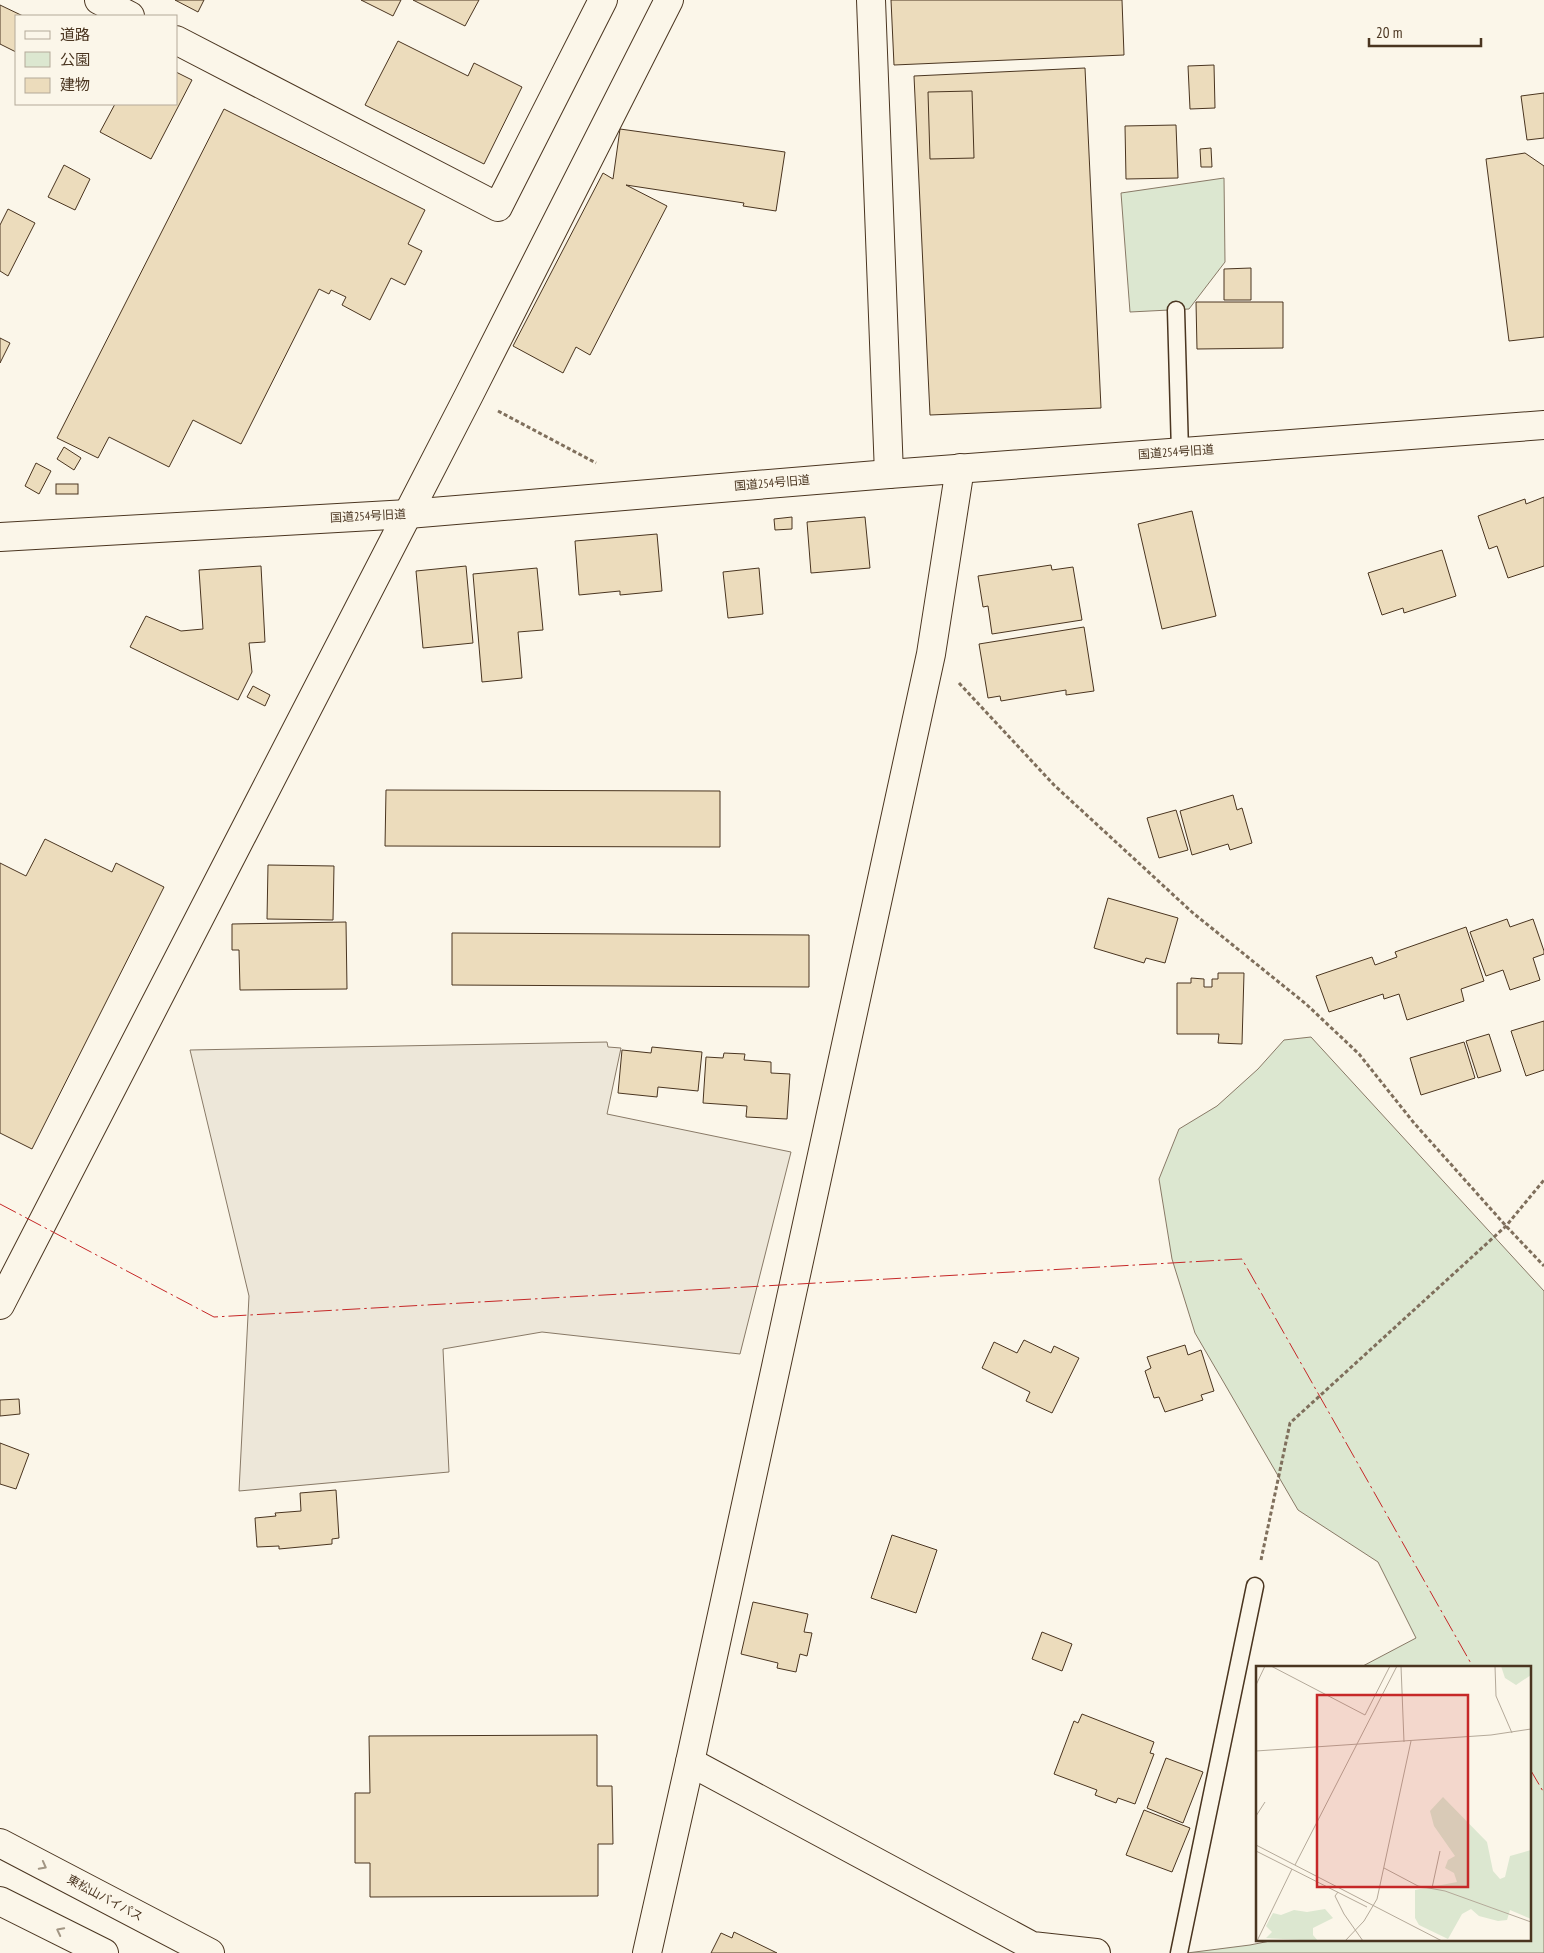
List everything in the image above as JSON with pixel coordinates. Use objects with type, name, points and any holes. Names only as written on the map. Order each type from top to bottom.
[{"type":"main road","points":[[99,0],[128,15]]},
{"type":"main road","points":[[178,41],[498,207],[603,0]]},
{"type":"main road","points":[[0,1304],[408,514],[669,0]]},
{"type":"main road","points":[[871,0],[888,474]]},
{"type":"main road","name":"国道254号旧道","points":[[0,537],[408,514],[960,468],[1544,425]]},
{"type":"main road","points":[[647,1953],[932,654],[960,468]]},
{"type":"main road","points":[[690,1762],[1032,1946],[1096,1953]]},
{"type":"main road","name":"東松山バイパス","points":[[0,1843],[210,1953]]},
{"type":"main road","points":[[0,1901],[104,1953]]},
{"type":"lane","points":[[1176,310],[1180,452]]},
{"type":"lane","points":[[1179,1953],[1255,1586]]},
{"type":"path","points":[[469,395],[599,465]]},
{"type":"path","points":[[932,654],[1054,785],[1193,913],[1306,1004],[1359,1054],[1414,1123],[1544,1266]]},
{"type":"path","points":[[1255,1586],[1290,1423],[1506,1226],[1544,1180]]},
{"type":"green space","points":[[1224,178],[1225,262],[1189,309],[1130,312],[1121,193]]},
{"type":"green space","points":[[1311,1037],[1544,1291],[1544,1953],[1187,1953],[1275,1940],[1532,1940],[1532,1666],[1363,1666],[1416,1638],[1378,1562],[1298,1510],[1195,1333],[1172,1259],[1159,1179],[1179,1129],[1217,1106],[1258,1069],[1284,1040]]},
{"type":"shaded area","points":[[607,1042],[608,1047],[621,1048],[607,1114],[791,1152],[740,1354],[542,1332],[443,1349],[449,1472],[239,1491],[249,1296],[190,1050]]},
{"type":"building","points":[[175,0],[204,0],[198,12]]},
{"type":"building","points":[[361,0],[401,0],[393,16]]},
{"type":"building","points":[[413,0],[479,0],[465,26]]},
{"type":"building","points":[[891,0],[1122,0],[1124,55],[894,65]]},
{"type":"building","points":[[0,5],[21,15],[15,15],[15,52],[0,44]]},
{"type":"building","points":[[398,41],[468,76],[474,63],[522,87],[484,164],[365,105]]},
{"type":"building","points":[[1214,65],[1215,108],[1190,109],[1188,66]]},
{"type":"building","points":[[1085,68],[1101,408],[930,415],[914,76]]},
{"type":"building","points":[[178,73],[192,80],[151,159],[100,132],[114,105],[178,105]]},
{"type":"building","points":[[972,91],[974,158],[930,159],[928,92]]},
{"type":"building","points":[[1544,93],[1544,138],[1527,140],[1521,96]]},
{"type":"building","points":[[224,109],[425,210],[408,244],[422,251],[405,285],[391,278],[370,320],[342,305],[346,297],[331,290],[329,294],[319,289],[241,444],[193,420],[169,467],[109,437],[98,458],[57,438]]},
{"type":"building","points":[[1176,125],[1178,178],[1126,179],[1125,126]]},
{"type":"building","points":[[620,129],[785,152],[776,211],[743,206],[744,203],[626,185],[667,206],[590,355],[576,347],[563,373],[513,346],[603,173],[613,179]]},
{"type":"building","points":[[1211,148],[1212,167],[1201,167],[1200,149]]},
{"type":"building","points":[[1525,153],[1544,166],[1544,337],[1509,341],[1486,159]]},
{"type":"building","points":[[64,165],[90,179],[75,210],[48,197]]},
{"type":"building","points":[[8,209],[35,223],[8,276],[0,271],[0,225]]},
{"type":"building","points":[[1251,268],[1251,300],[1224,300],[1224,269]]},
{"type":"building","points":[[1196,302],[1283,302],[1283,348],[1197,349]]},
{"type":"building","points":[[0,338],[10,343],[0,363]]},
{"type":"building","points":[[64,447],[81,458],[74,470],[57,459]]},
{"type":"building","points":[[36,463],[51,471],[39,494],[25,486]]},
{"type":"building","points":[[56,484],[78,484],[78,494],[56,494]]},
{"type":"building","points":[[1544,497],[1544,566],[1508,578],[1497,546],[1489,549],[1478,516],[1525,499],[1526,504]]},
{"type":"building","points":[[1192,511],[1216,616],[1162,629],[1138,524]]},
{"type":"building","points":[[792,517],[792,529],[775,530],[774,519]]},
{"type":"building","points":[[865,517],[870,568],[811,573],[807,522]]},
{"type":"building","points":[[657,534],[662,591],[620,595],[620,591],[579,595],[575,541]]},
{"type":"building","points":[[1442,550],[1456,596],[1404,613],[1403,608],[1382,615],[1368,573]]},
{"type":"building","points":[[1051,565],[1052,570],[1073,567],[1082,620],[992,634],[988,606],[983,607],[978,576]]},
{"type":"building","points":[[261,566],[265,642],[249,643],[252,672],[238,700],[130,647],[146,616],[181,631],[203,629],[199,570]]},
{"type":"building","points":[[466,566],[473,643],[423,648],[416,571]]},
{"type":"building","points":[[537,568],[543,630],[518,632],[522,678],[482,682],[473,574]]},
{"type":"building","points":[[759,568],[763,614],[728,618],[723,572]]},
{"type":"building","points":[[1084,627],[1094,691],[1066,695],[1066,690],[1001,701],[1000,696],[988,698],[979,644]]},
{"type":"building","points":[[253,686],[270,695],[265,706],[247,697]]},
{"type":"building","points":[[386,790],[720,791],[720,847],[385,846]]},
{"type":"building","points":[[1233,795],[1237,810],[1242,808],[1252,843],[1230,850],[1228,844],[1192,855],[1180,811]]},
{"type":"building","points":[[1176,810],[1188,850],[1159,858],[1147,818]]},
{"type":"building","points":[[45,839],[112,872],[116,863],[164,887],[32,1149],[0,1133],[0,863],[26,876]]},
{"type":"building","points":[[268,865],[334,866],[333,920],[267,919]]},
{"type":"building","points":[[1108,898],[1178,918],[1165,963],[1146,958],[1144,963],[1094,948]]},
{"type":"building","points":[[1507,919],[1510,927],[1533,919],[1544,951],[1544,954],[1533,958],[1540,980],[1510,990],[1503,970],[1486,976],[1470,932]]},
{"type":"building","points":[[346,922],[347,989],[240,990],[239,950],[232,950],[232,924]]},
{"type":"building","points":[[1466,927],[1484,981],[1461,989],[1464,1001],[1407,1020],[1399,994],[1384,999],[1383,994],[1329,1012],[1316,976],[1372,957],[1375,965],[1397,957],[1395,952]]},
{"type":"building","points":[[452,933],[809,935],[809,987],[452,985]]},
{"type":"building","points":[[1218,973],[1244,973],[1242,1044],[1218,1043],[1219,1034],[1177,1034],[1177,983],[1191,983],[1191,978],[1204,979],[1204,987],[1212,987],[1212,979],[1218,979]]},
{"type":"building","points":[[1544,1021],[1544,1070],[1526,1076],[1511,1031]]},
{"type":"building","points":[[1489,1034],[1501,1071],[1478,1078],[1466,1041]]},
{"type":"building","points":[[1464,1042],[1475,1078],[1421,1095],[1410,1058]]},
{"type":"building","points":[[652,1047],[702,1052],[698,1091],[658,1087],[657,1097],[618,1093],[622,1050],[651,1053]]},
{"type":"building","points":[[724,1053],[745,1054],[744,1060],[771,1062],[771,1073],[790,1074],[787,1119],[746,1117],[747,1106],[703,1103],[706,1057],[723,1058]]},
{"type":"building","points":[[1024,1340],[1051,1353],[1054,1346],[1079,1358],[1052,1413],[1026,1401],[1030,1392],[982,1368],[994,1342],[1017,1353]]},
{"type":"building","points":[[1185,1345],[1188,1355],[1201,1350],[1214,1391],[1201,1395],[1203,1400],[1165,1412],[1159,1397],[1154,1398],[1145,1371],[1151,1368],[1147,1357]]},
{"type":"building","points":[[19,1399],[20,1414],[0,1416],[0,1400]]},
{"type":"building","points":[[0,1443],[29,1454],[16,1489],[0,1484]]},
{"type":"building","points":[[336,1490],[339,1538],[332,1539],[332,1544],[279,1549],[279,1546],[257,1547],[255,1518],[276,1516],[275,1513],[301,1511],[300,1493]]},
{"type":"building","points":[[892,1535],[937,1550],[916,1613],[871,1598]]},
{"type":"building","points":[[753,1602],[808,1614],[804,1632],[812,1633],[807,1656],[800,1654],[796,1672],[777,1668],[778,1663],[741,1654]]},
{"type":"building","points":[[1042,1632],[1072,1644],[1062,1671],[1032,1659]]},
{"type":"building","points":[[1082,1714],[1154,1742],[1150,1753],[1154,1754],[1135,1804],[1118,1798],[1116,1803],[1095,1795],[1097,1790],[1054,1774],[1074,1721],[1078,1723]]},
{"type":"building","points":[[597,1735],[597,1786],[612,1786],[613,1844],[598,1844],[598,1896],[370,1897],[370,1863],[355,1863],[355,1793],[370,1793],[369,1736]]},
{"type":"building","points":[[1166,1758],[1203,1772],[1183,1823],[1147,1808]]},
{"type":"building","points":[[1144,1810],[1190,1828],[1172,1872],[1126,1855]]},
{"type":"building","points":[[734,1932],[777,1953],[711,1953],[721,1933],[732,1938]]},
{"type":"power","points":[[0,1204],[214,1317],[1242,1259],[1472,1666]]},
{"type":"power","points":[[1532,1772],[1544,1793]]}]
